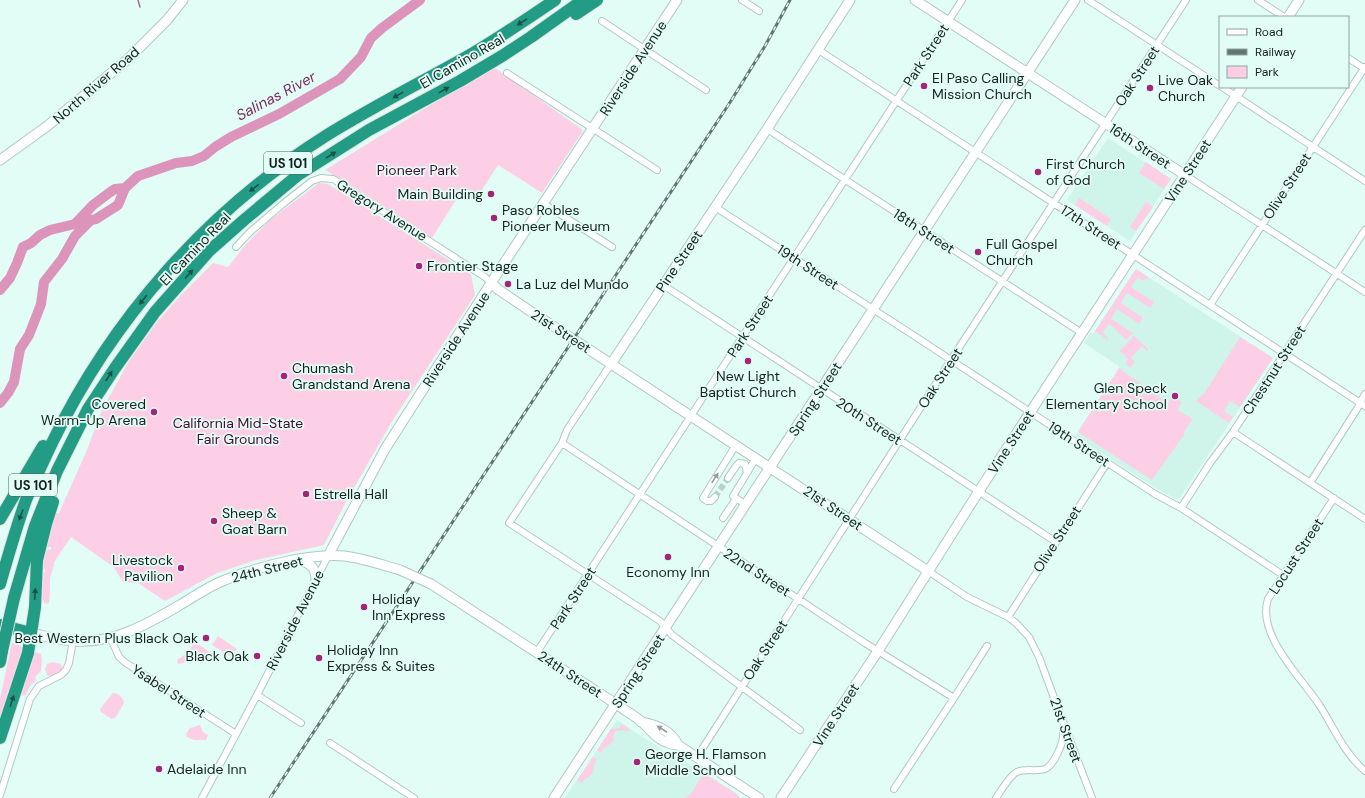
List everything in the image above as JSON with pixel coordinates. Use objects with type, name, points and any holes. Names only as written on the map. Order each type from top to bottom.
[{"type":"highway","name":"El Camino Real","points":[[0,584],[14,535],[27,499],[52,443],[79,392],[122,326],[149,292],[199,237],[237,201],[274,172],[322,138],[473,54],[554,0]]},
{"type":"highway","name":"El Camino Real","points":[[1,657],[14,598],[35,526],[57,471],[88,409],[155,312],[209,251],[298,175],[369,130],[460,81],[531,37],[583,0]]},
{"type":"highway","points":[[460,81],[470,80],[531,44],[597,0]]},
{"type":"highway","points":[[0,519],[55,427],[79,392]]},
{"type":"highway","points":[[0,738],[28,653],[35,608],[38,560],[46,524],[56,491],[88,409]]},
{"type":"highway","points":[[0,625],[31,633]]},
{"type":"main road","name":"North River Road","points":[[0,160],[46,127],[127,60],[167,20],[184,0]]},
{"type":"main road","name":"Riverside Avenue","points":[[328,556],[386,449],[491,284],[677,0]]},
{"type":"main road","name":"Pine Street","points":[[611,364],[850,0]]},
{"type":"main road","name":"16th Street","points":[[915,0],[1185,175]]},
{"type":"main road","name":"Spring Street","points":[[554,798],[1075,0]]},
{"type":"main road","points":[[1289,16],[1299,0]]},
{"type":"main road","name":"Vine Street","points":[[781,798],[878,651],[979,491],[1241,88]]},
{"type":"main road","name":"21st Street","points":[[491,284],[928,571]]},
{"type":"main road","name":"24th Street","points":[[31,633],[55,639],[73,641],[97,641],[110,639],[155,619],[225,580],[252,570],[299,560],[328,556],[344,556],[359,559],[400,570],[431,584],[537,652],[641,722],[657,726],[674,738],[678,744],[759,798]]},
{"type":"main road","points":[[299,560],[307,562],[312,566],[316,572],[316,580]]},
{"type":"street","points":[[742,0],[759,11]]},
{"type":"street","name":"Park Street","points":[[537,652],[962,0]]},
{"type":"street","points":[[1088,0],[1219,85]]},
{"type":"street","name":"Oak Street","points":[[697,757],[951,360],[1055,203],[1186,0]]},
{"type":"street","points":[[1258,0],[1282,16]]},
{"type":"street","points":[[602,21],[706,90]]},
{"type":"street","name":"17th Street","points":[[817,49],[1362,404]]},
{"type":"street","points":[[1349,59],[1365,68]]},
{"type":"street","name":"Olive Street","points":[[1210,305],[1365,68]]},
{"type":"street","points":[[507,72],[657,170]]},
{"type":"street","points":[[1224,88],[1365,180]]},
{"type":"street","name":"18th Street","points":[[766,129],[1082,333]]},
{"type":"street","name":"16th Street","points":[[1185,175],[1365,292]]},
{"type":"street","name":"Gregory Avenue","points":[[236,247],[256,227],[312,181],[321,178],[333,179],[485,277],[491,284]]},
{"type":"street","points":[[544,204],[612,248]]},
{"type":"street","name":"19th Street","points":[[715,207],[1155,494],[1181,508],[1282,575]]},
{"type":"street","name":"Chestnut Street","points":[[1181,508],[1210,463],[1233,432],[1365,230]]},
{"type":"street","name":"20th Street","points":[[663,285],[821,390],[1056,542]]},
{"type":"street","name":"Pine Street","points":[[588,574],[510,523],[562,443],[567,430],[611,364]]},
{"type":"street","points":[[1310,483],[1357,409],[1362,404],[1365,394]]},
{"type":"street","points":[[1233,432],[1365,519]]},
{"type":"street","name":"22nd Street","points":[[562,443],[878,651],[954,698]]},
{"type":"street","points":[[715,497],[710,501],[703,498],[736,445]]},
{"type":"street","points":[[746,505],[733,496],[756,458]]},
{"type":"street","name":"Olive Street","points":[[1008,617],[1107,462]]},
{"type":"street","points":[[728,478],[739,463],[745,464],[747,473]]},
{"type":"street","name":"Locust Street","points":[[1334,498],[1282,575],[1268,599],[1265,612],[1273,638],[1285,660],[1318,704],[1350,756],[1365,771]]},
{"type":"street","points":[[724,518],[736,499]]},
{"type":"street","name":"Riverside Avenue","points":[[202,798],[257,695],[328,556]]},
{"type":"street","name":"21st Street","points":[[928,571],[967,597],[1008,617],[1023,629],[1039,657],[1062,722],[1092,798]]},
{"type":"street","points":[[588,574],[660,621],[672,635],[800,730]]},
{"type":"street","name":"Ysabel Street","points":[[110,639],[119,657],[126,663],[236,734]]},
{"type":"street","points":[[0,795],[30,699],[39,686],[61,675],[66,670],[69,663],[73,641]]},
{"type":"street","points":[[894,788],[987,646]]},
{"type":"street","points":[[257,695],[301,723]]},
{"type":"street","points":[[996,798],[1016,772],[1046,768],[1052,763],[1063,738],[1062,722]]},
{"type":"street","points":[[330,743],[414,798]]},
{"type":"shaded area","points":[[1108,138],[1171,179],[1130,241],[1067,200]]},
{"type":"shaded area","name":"Glen Speck Elementary School","points":[[1136,269],[1273,358],[1179,499],[1176,499],[1159,490],[1075,436],[1119,368],[1119,366],[1084,343],[1091,332],[1093,334]]},
{"type":"shaded area","name":"George H. Flamson Middle School","points":[[617,720],[664,751],[668,750],[737,794],[740,798],[565,798]]},
{"type":"green space","name":"Pioneer Park","points":[[495,68],[583,131],[542,193],[498,165],[475,201],[461,192],[432,238],[325,170],[445,96]]},
{"type":"green space","points":[[1146,162],[1171,179],[1164,189],[1139,173]]},
{"type":"green space","name":"California Mid-State Fair Grounds","points":[[319,183],[328,184],[471,274],[475,295],[391,423],[347,500],[324,545],[256,560],[217,573],[165,601],[135,581],[134,583],[123,582],[115,568],[71,537],[54,562],[50,579],[49,603],[45,604],[42,598],[43,586],[41,584],[45,571],[43,565],[45,552],[48,549],[51,550],[51,547],[47,547],[54,513],[59,513],[87,450],[101,412],[129,361],[157,322],[213,263],[228,267],[246,244],[270,220]]},
{"type":"green space","points":[[1079,198],[1111,219],[1107,226],[1075,205]]},
{"type":"green space","points":[[1146,202],[1153,207],[1136,231],[1130,227]]},
{"type":"green space","points":[[1136,269],[1148,277],[1143,281],[1138,277],[1131,287],[1154,302],[1150,308],[1127,293],[1121,303],[1143,318],[1139,324],[1117,309],[1111,319],[1133,333],[1126,340],[1110,324],[1102,332],[1108,338],[1107,340],[1095,331]]},
{"type":"green space","points":[[1134,336],[1148,349],[1147,351],[1142,346],[1131,358],[1135,362],[1130,368],[1126,363],[1128,359],[1119,351]]},
{"type":"green space","points":[[1240,337],[1273,358],[1240,407],[1230,401],[1224,411],[1233,417],[1229,423],[1196,401],[1205,392]]},
{"type":"green space","points":[[1119,368],[1168,404],[1173,396],[1182,402],[1177,410],[1193,419],[1185,430],[1184,435],[1152,480],[1078,432]]},
{"type":"green space","points":[[218,636],[237,649],[231,657],[212,645]]},
{"type":"green space","points":[[12,642],[21,646],[23,652],[0,726],[0,699]]},
{"type":"green space","points":[[195,642],[208,651],[213,652],[214,656],[203,663],[191,658],[178,664],[177,660],[187,653]]},
{"type":"green space","points":[[35,652],[41,654],[41,671],[36,676],[35,682],[30,686],[26,695],[20,696],[19,693],[21,686],[25,684],[24,679],[27,677],[28,664]]},
{"type":"green space","points":[[52,662],[61,664],[62,672],[51,677],[47,675],[45,669],[47,664]]},
{"type":"green space","points":[[113,693],[120,696],[124,703],[116,717],[112,719],[101,712],[100,709]]},
{"type":"green space","points":[[622,724],[630,731],[616,731],[613,742],[603,749],[601,753],[597,750],[611,729],[619,728]]},
{"type":"green space","points":[[200,725],[203,732],[208,735],[206,740],[194,740],[187,737],[186,734],[190,728]]},
{"type":"green space","points":[[593,757],[597,759],[592,773],[582,783],[577,780]]},
{"type":"green space","points":[[705,774],[737,794],[740,798],[684,798],[693,791]]},
{"type":"waterway","points":[[138,0],[140,7]]},
{"type":"waterway","name":"Salinas River","points":[[0,403],[14,382],[20,349],[29,335],[41,304],[44,282],[62,259],[75,236],[91,220],[96,219],[118,205],[125,188],[138,176],[176,163],[192,161],[204,156],[231,137],[279,114],[340,79],[361,57],[371,38],[420,0]]},
{"type":"waterway","name":"Salinas River","points":[[0,290],[10,278],[23,247],[50,230],[75,224],[93,205],[109,193],[115,189],[125,188]]},
{"type":"tunnel","points":[[715,497],[728,478]]},
{"type":"railway","points":[[270,798],[729,104],[765,46],[790,0]]},
{"type":"place","name":"El Paso Calling Mission Church","points":[[924,86]]},
{"type":"place","name":"Live Oak Church","points":[[1150,88]]},
{"type":"place","name":"First Church of God","points":[[1038,172]]},
{"type":"place","name":"Main Building","points":[[491,194]]},
{"type":"place","name":"Paso Robles Pioneer Museum","points":[[494,218]]},
{"type":"place","name":"Full Gospel Church","points":[[978,252]]},
{"type":"place","name":"Frontier Stage","points":[[419,266]]},
{"type":"place","name":"La Luz del Mundo","points":[[508,284]]},
{"type":"place","name":"New Light Baptist Church","points":[[748,361]]},
{"type":"place","name":"Chumash Grandstand Arena","points":[[284,376]]},
{"type":"place","name":"Glen Speck Elementary School","points":[[1175,396]]},
{"type":"place","name":"Covered Warm-Up Arena","points":[[154,412]]},
{"type":"place","name":"Estrella Hall","points":[[306,494]]},
{"type":"place","name":"Sheep & Goat Barn","points":[[214,521]]},
{"type":"place","name":"Economy Inn","points":[[668,557]]},
{"type":"place","name":"Livestock Pavilion","points":[[181,568]]},
{"type":"place","name":"Holiday Inn Express","points":[[364,607]]},
{"type":"place","name":"Best Western Plus Black Oak","points":[[206,638]]},
{"type":"place","name":"Black Oak","points":[[257,656]]},
{"type":"place","name":"Holiday Inn Express & Suites","points":[[319,658]]},
{"type":"place","name":"George H. Flamson Middle School","points":[[637,762]]},
{"type":"place","name":"Adelaide Inn","points":[[159,769]]}]
